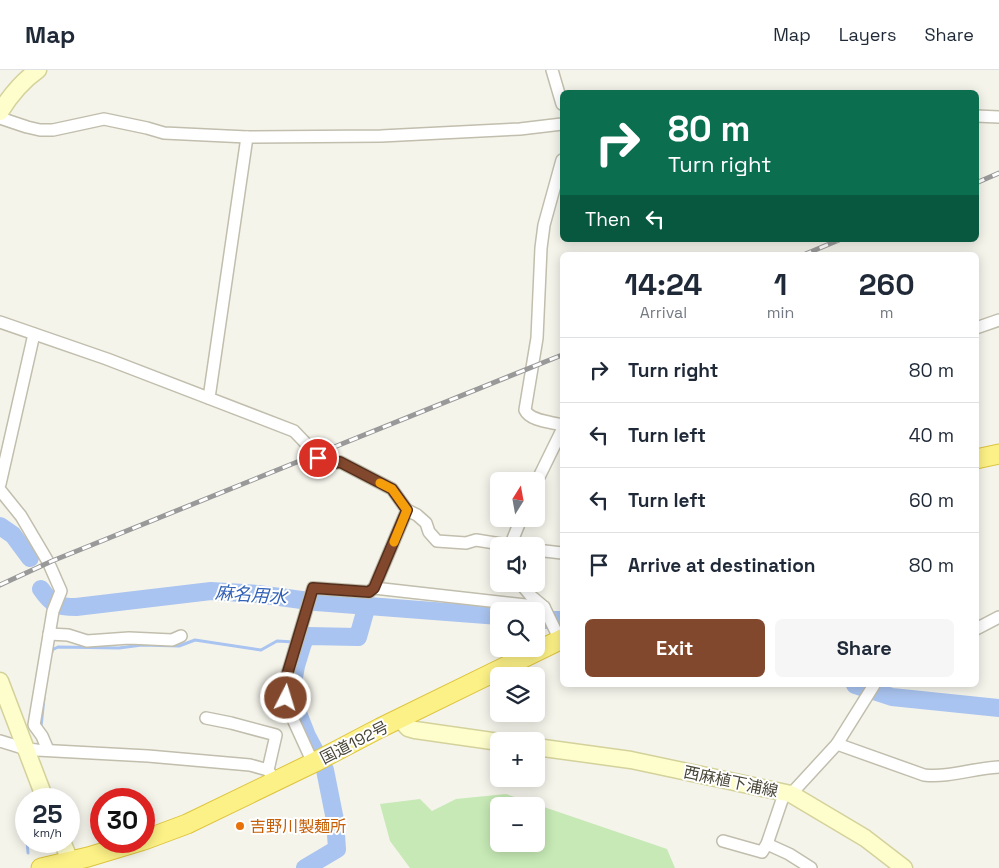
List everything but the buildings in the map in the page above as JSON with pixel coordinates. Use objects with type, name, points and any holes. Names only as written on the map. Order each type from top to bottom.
[{"type":"highway","points":[[979,458],[999,454]]},
{"type":"highway","name":"国道192号","points":[[155,836],[187,824],[272,776],[318,761],[559,635]]},
{"type":"highway","name":"国道192号","points":[[42,868],[71,865],[106,853]]},
{"type":"main road","points":[[0,112],[19,85],[38,70]]},
{"type":"main road","points":[[0,680],[41,788]]},
{"type":"main road","points":[[400,719],[408,728],[415,730],[490,741]]},
{"type":"main road","name":"西麻植下浦線","points":[[545,748],[631,760],[791,794],[865,838],[904,868]]},
{"type":"main road","points":[[66,853],[71,865]]},
{"type":"street","points":[[552,70],[560,97]]},
{"type":"street","points":[[979,116],[999,117]]},
{"type":"street","points":[[0,118],[40,130],[53,130],[104,119],[164,133],[247,137],[381,136],[520,129],[560,124]]},
{"type":"street","points":[[209,398],[247,137]]},
{"type":"street","points":[[560,167],[544,225],[541,248],[537,338],[525,410],[527,414],[533,417],[560,424]]},
{"type":"street","points":[[979,327],[999,320]]},
{"type":"street","points":[[0,322],[294,431],[317,456],[329,464],[340,462],[392,489],[407,510],[417,515],[426,523],[429,532],[437,541],[466,543],[476,540],[490,542]]},
{"type":"street","points":[[0,484],[34,334]]},
{"type":"street","points":[[541,472],[560,434]]},
{"type":"street","points":[[0,490],[21,516],[48,563],[61,591],[53,611],[34,726],[42,736],[48,750]]},
{"type":"street","points":[[318,761],[292,717],[286,698],[287,675],[313,588],[369,592],[374,588],[407,510]]},
{"type":"street","points":[[545,551],[560,553]]},
{"type":"street","points":[[374,588],[490,602]]},
{"type":"street","points":[[528,592],[537,602]]},
{"type":"street","points":[[545,609],[559,635]]},
{"type":"street","points":[[979,627],[999,617]]},
{"type":"street","points":[[49,634],[68,635],[87,641],[129,638],[172,640],[181,636]]},
{"type":"street","points":[[723,841],[762,852],[767,844],[783,797],[791,794],[837,744],[873,687]]},
{"type":"street","points":[[0,741],[26,749],[148,756],[250,765],[272,776],[276,735],[206,718]]},
{"type":"street","points":[[837,744],[924,775],[949,775],[999,767]]},
{"type":"street","points":[[767,844],[790,854],[811,868]]},
{"type":"green space","points":[[506,794],[515,797],[490,797],[490,852],[545,852],[545,807],[667,849],[675,868],[410,868],[390,841],[380,804],[420,799],[432,811],[456,799]]},
{"type":"waterway","name":"麻名用水","points":[[0,526],[13,535],[30,558]]},
{"type":"waterway","name":"麻名用水","points":[[41,589],[52,602],[59,606],[69,607],[211,591],[258,594],[316,602],[490,615]]},
{"type":"waterway","points":[[305,868],[337,849],[335,820],[325,770],[307,736],[291,695],[296,666],[307,636],[358,637],[367,605]]},
{"type":"waterway","name":"麻名用水","points":[[545,620],[560,620]]},
{"type":"waterway","points":[[52,652],[52,650],[58,647],[119,648],[142,645],[179,646],[195,640],[261,650],[277,641],[294,642]]},
{"type":"waterway","name":"麻名用水","points":[[861,687],[892,697],[999,708]]},
{"type":"waterway","points":[[41,727],[44,698]]},
{"type":"railway","points":[[979,182],[999,173]]},
{"type":"railway","points":[[810,252],[834,242]]},
{"type":"railway","points":[[0,585],[52,561],[560,356]]},
{"type":"slow traffic","points":[[380,483],[392,489],[407,510],[394,542]]},
{"type":"place","name":"吉野川製麺所","points":[[240,826]]},
{"type":"route","points":[[286,698],[287,675],[313,588],[369,592],[374,588],[407,510],[392,489],[340,462],[329,464],[318,458]]}]
